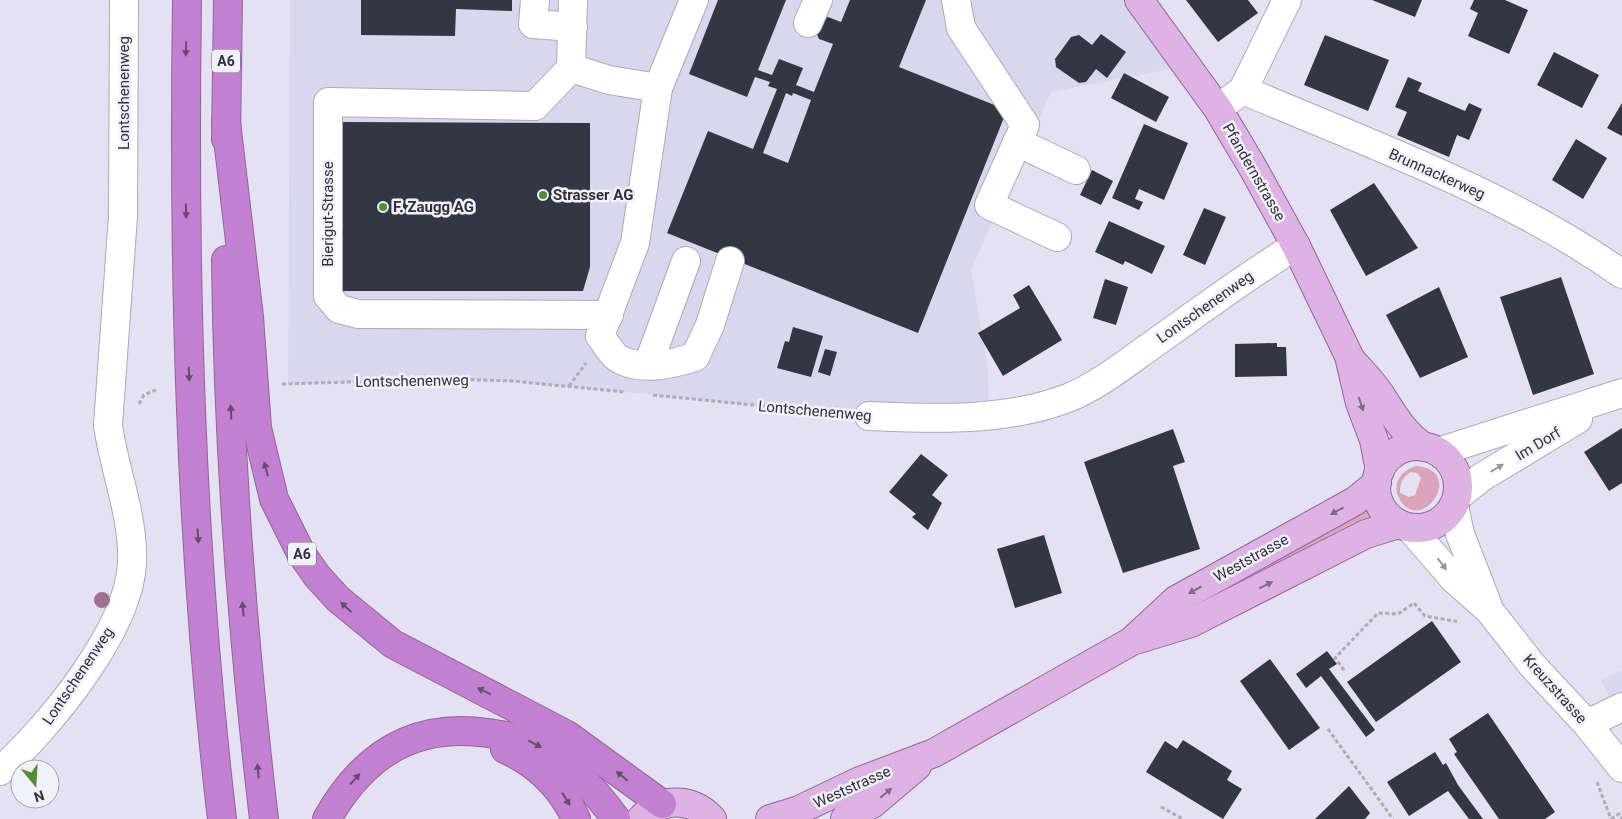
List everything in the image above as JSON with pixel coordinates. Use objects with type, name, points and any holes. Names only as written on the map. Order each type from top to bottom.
[{"type":"highway","points":[[187,0],[186,190],[190,399],[200,572],[213,742],[222,819]]},
{"type":"highway","name":"A6","points":[[228,0],[226,122],[228,332],[236,506],[246,650],[264,819]]},
{"type":"highway","name":"A6","points":[[226,122],[249,317],[257,428],[274,499],[301,553],[317,576],[338,599],[386,640],[567,736],[651,812]]},
{"type":"highway","points":[[327,819],[348,786],[383,754],[403,742],[426,734],[449,730],[470,731],[524,739],[549,752],[581,778],[616,819]]},
{"type":"highway","points":[[470,731],[514,753],[541,771],[561,792],[576,819]]},
{"type":"main road","name":"Pfandernstrasse","points":[[1140,0],[1218,109],[1254,168],[1296,246],[1349,356],[1360,403],[1374,440],[1378,477]]},
{"type":"main road","name":"Pfandernstrasse","points":[[1349,356],[1379,392],[1400,426],[1410,438],[1431,450]]},
{"type":"main road","points":[[1431,450],[1448,460],[1455,471],[1458,484],[1456,501],[1448,514],[1431,526],[1404,526],[1390,518],[1379,502],[1378,477],[1390,457],[1398,451],[1431,450]]},
{"type":"main road","name":"Weststrasse","points":[[1132,641],[1176,600],[1355,501],[1378,477]]},
{"type":"main road","name":"Weststrasse","points":[[770,819],[799,810],[860,781],[934,753],[1132,641],[1191,623],[1366,534],[1404,526]]},
{"type":"main road","name":"Weststrasse","points":[[845,819],[872,804],[934,753]]},
{"type":"main road","points":[[651,812],[675,802],[700,808],[714,818]]},
{"type":"street","name":"Lontschenenweg","points":[[0,770],[42,728],[67,697],[106,639],[122,607],[130,585],[132,561],[129,526],[112,456],[108,425],[123,216],[124,0]]},
{"type":"street","points":[[536,0],[533,24],[572,27]]},
{"type":"street","points":[[573,0],[571,68],[609,80],[658,88]]},
{"type":"street","points":[[694,0],[658,88],[635,243],[605,325],[620,360],[667,366],[695,357],[710,325],[730,262]]},
{"type":"street","points":[[956,0],[960,28],[1025,125],[989,205],[1057,237]]},
{"type":"street","points":[[1218,109],[1243,90],[1287,0]]},
{"type":"street","name":"Bierigut-Strasse","points":[[571,68],[535,106],[328,102],[328,296],[339,309],[358,314],[605,325]]},
{"type":"street","name":"Brunnackerweg","points":[[1243,90],[1501,202],[1573,241],[1622,274]]},
{"type":"street","points":[[1018,142],[1076,170]]},
{"type":"street","name":"Lontschenenweg","points":[[869,416],[989,416],[1036,407],[1068,398],[1117,370],[1296,246]]},
{"type":"street","points":[[648,365],[686,261]]},
{"type":"street","name":"Im Dorf","points":[[1431,450],[1621,393]]},
{"type":"street","name":"Im Dorf","points":[[1456,501],[1482,478],[1621,393]]},
{"type":"street","name":"Kreuzstrasse","points":[[1456,501],[1462,541],[1489,610]]},
{"type":"street","name":"Kreuzstrasse","points":[[1404,526],[1454,579],[1489,610],[1532,665],[1587,724],[1622,768]]},
{"type":"street","points":[[1587,724],[1622,706]]},
{"type":"path","name":"Lontschenenweg","points":[[288,384],[453,379],[512,381],[634,393]]},
{"type":"path","name":"Lontschenenweg","points":[[643,394],[869,416]]},
{"type":"path","points":[[1344,670],[1335,658],[1378,613],[1398,614],[1414,603],[1424,616],[1461,622]]},
{"type":"path","points":[[1328,729],[1393,819]]},
{"type":"path","points":[[1593,774],[1611,819],[1619,814],[1622,818]]},
{"type":"path","points":[[1162,807],[1183,819]]},
{"type":"shaded area","points":[[290,0],[1139,0],[1187,66],[1051,92],[971,270],[988,369],[989,416],[869,416],[512,381],[453,379],[288,384]]},
{"type":"shaded area","points":[[1416,466],[1431,470],[1438,478],[1439,488],[1435,498],[1427,507],[1418,510],[1408,508],[1399,498],[1396,487],[1402,474]],"holes":[[[1411,472],[1417,473],[1421,478],[1415,495],[1409,497],[1400,493],[1401,483],[1404,478]]]},
{"type":"shaded area","points":[[1369,508],[1372,519],[1158,630],[1155,624]]},
{"type":"shaded area","points":[[1622,670],[1622,718],[1601,681]]},
{"type":"building","points":[[361,0],[512,0],[512,11],[456,9],[455,36],[361,35]]},
{"type":"building","points":[[718,0],[786,0],[758,70],[772,75],[779,59],[803,68],[796,85],[814,92],[833,44],[819,39],[816,32],[821,19],[828,17],[841,22],[850,0],[926,0],[899,67],[1007,110],[918,333],[667,233],[708,131],[753,149],[777,89],[768,86],[770,82],[755,77],[747,97],[689,74]],"holes":[[[786,93],[792,96],[793,93],[811,100],[788,163],[763,153]]]},
{"type":"building","points":[[1186,0],[1248,0],[1258,13],[1218,42]]},
{"type":"building","points":[[1372,0],[1422,0],[1415,17]]},
{"type":"building","points":[[1474,0],[1505,0],[1528,10],[1509,54],[1468,36],[1478,13],[1470,9]]},
{"type":"building","points":[[1101,34],[1126,52],[1107,78],[1096,69],[1086,82],[1079,83],[1056,67],[1055,59],[1071,37],[1079,35],[1092,45]]},
{"type":"building","points":[[1325,35],[1389,60],[1368,111],[1304,85]]},
{"type":"building","points":[[1554,52],[1599,75],[1582,108],[1537,85]]},
{"type":"building","points":[[1124,73],[1169,97],[1156,122],[1111,98]]},
{"type":"building","points":[[1408,77],[1422,83],[1418,91],[1465,111],[1469,103],[1482,109],[1469,140],[1457,135],[1449,157],[1397,135],[1407,112],[1395,107]]},
{"type":"building","points":[[1622,103],[1622,136],[1607,128]]},
{"type":"building","points":[[343,122],[590,123],[590,267],[583,291],[343,291]]},
{"type":"building","points":[[1144,124],[1188,143],[1164,200],[1139,189],[1135,199],[1143,202],[1139,210],[1112,198]]},
{"type":"building","points":[[1576,139],[1607,158],[1583,199],[1552,180]]},
{"type":"building","points":[[1092,170],[1113,181],[1101,205],[1080,195]]},
{"type":"building","points":[[1374,183],[1418,248],[1366,276],[1330,210]]},
{"type":"building","points":[[1204,208],[1226,217],[1205,265],[1183,255]]},
{"type":"building","points":[[1109,221],[1165,246],[1152,274],[1125,261],[1123,265],[1095,252]]},
{"type":"building","points":[[1561,277],[1594,374],[1533,395],[1500,297]]},
{"type":"building","points":[[1105,279],[1128,287],[1116,325],[1093,318]]},
{"type":"building","points":[[1029,285],[1062,340],[1003,376],[978,333],[1020,308],[1013,295]]},
{"type":"building","points":[[1439,287],[1468,357],[1420,378],[1386,315]]},
{"type":"building","points":[[793,327],[823,336],[811,377],[777,368],[785,341],[789,342]]},
{"type":"building","points":[[1277,343],[1277,347],[1286,347],[1287,376],[1235,377],[1235,344]]},
{"type":"building","points":[[825,349],[837,352],[830,376],[818,372]]},
{"type":"building","points":[[1622,428],[1622,483],[1609,491],[1584,452]]},
{"type":"building","points":[[1173,429],[1185,462],[1173,466],[1200,549],[1123,573],[1084,462]]},
{"type":"building","points":[[921,454],[948,475],[932,495],[942,503],[928,530],[912,517],[916,514],[889,492]]},
{"type":"building","points":[[1044,535],[1062,593],[1015,608],[997,549]]},
{"type":"building","points":[[1432,621],[1461,662],[1376,722],[1347,682]]},
{"type":"building","points":[[1327,651],[1337,664],[1329,669],[1375,730],[1366,737],[1321,676],[1306,688],[1296,674]]},
{"type":"building","points":[[1270,659],[1320,728],[1289,750],[1240,681]]},
{"type":"building","points":[[1488,713],[1555,812],[1545,819],[1499,819],[1454,754],[1457,752],[1449,739]]},
{"type":"building","points":[[1183,740],[1232,771],[1227,780],[1242,789],[1223,819],[1146,772],[1165,741],[1177,749]]},
{"type":"building","points":[[1435,752],[1443,765],[1446,763],[1458,785],[1483,819],[1469,819],[1448,791],[1409,816],[1387,782]]},
{"type":"building","points":[[1349,786],[1370,813],[1365,819],[1315,819]]},
{"type":"place","name":"Strasser AG","points":[[543,195]]},
{"type":"place","name":"F. Zaugg AG","points":[[383,207]]}]
